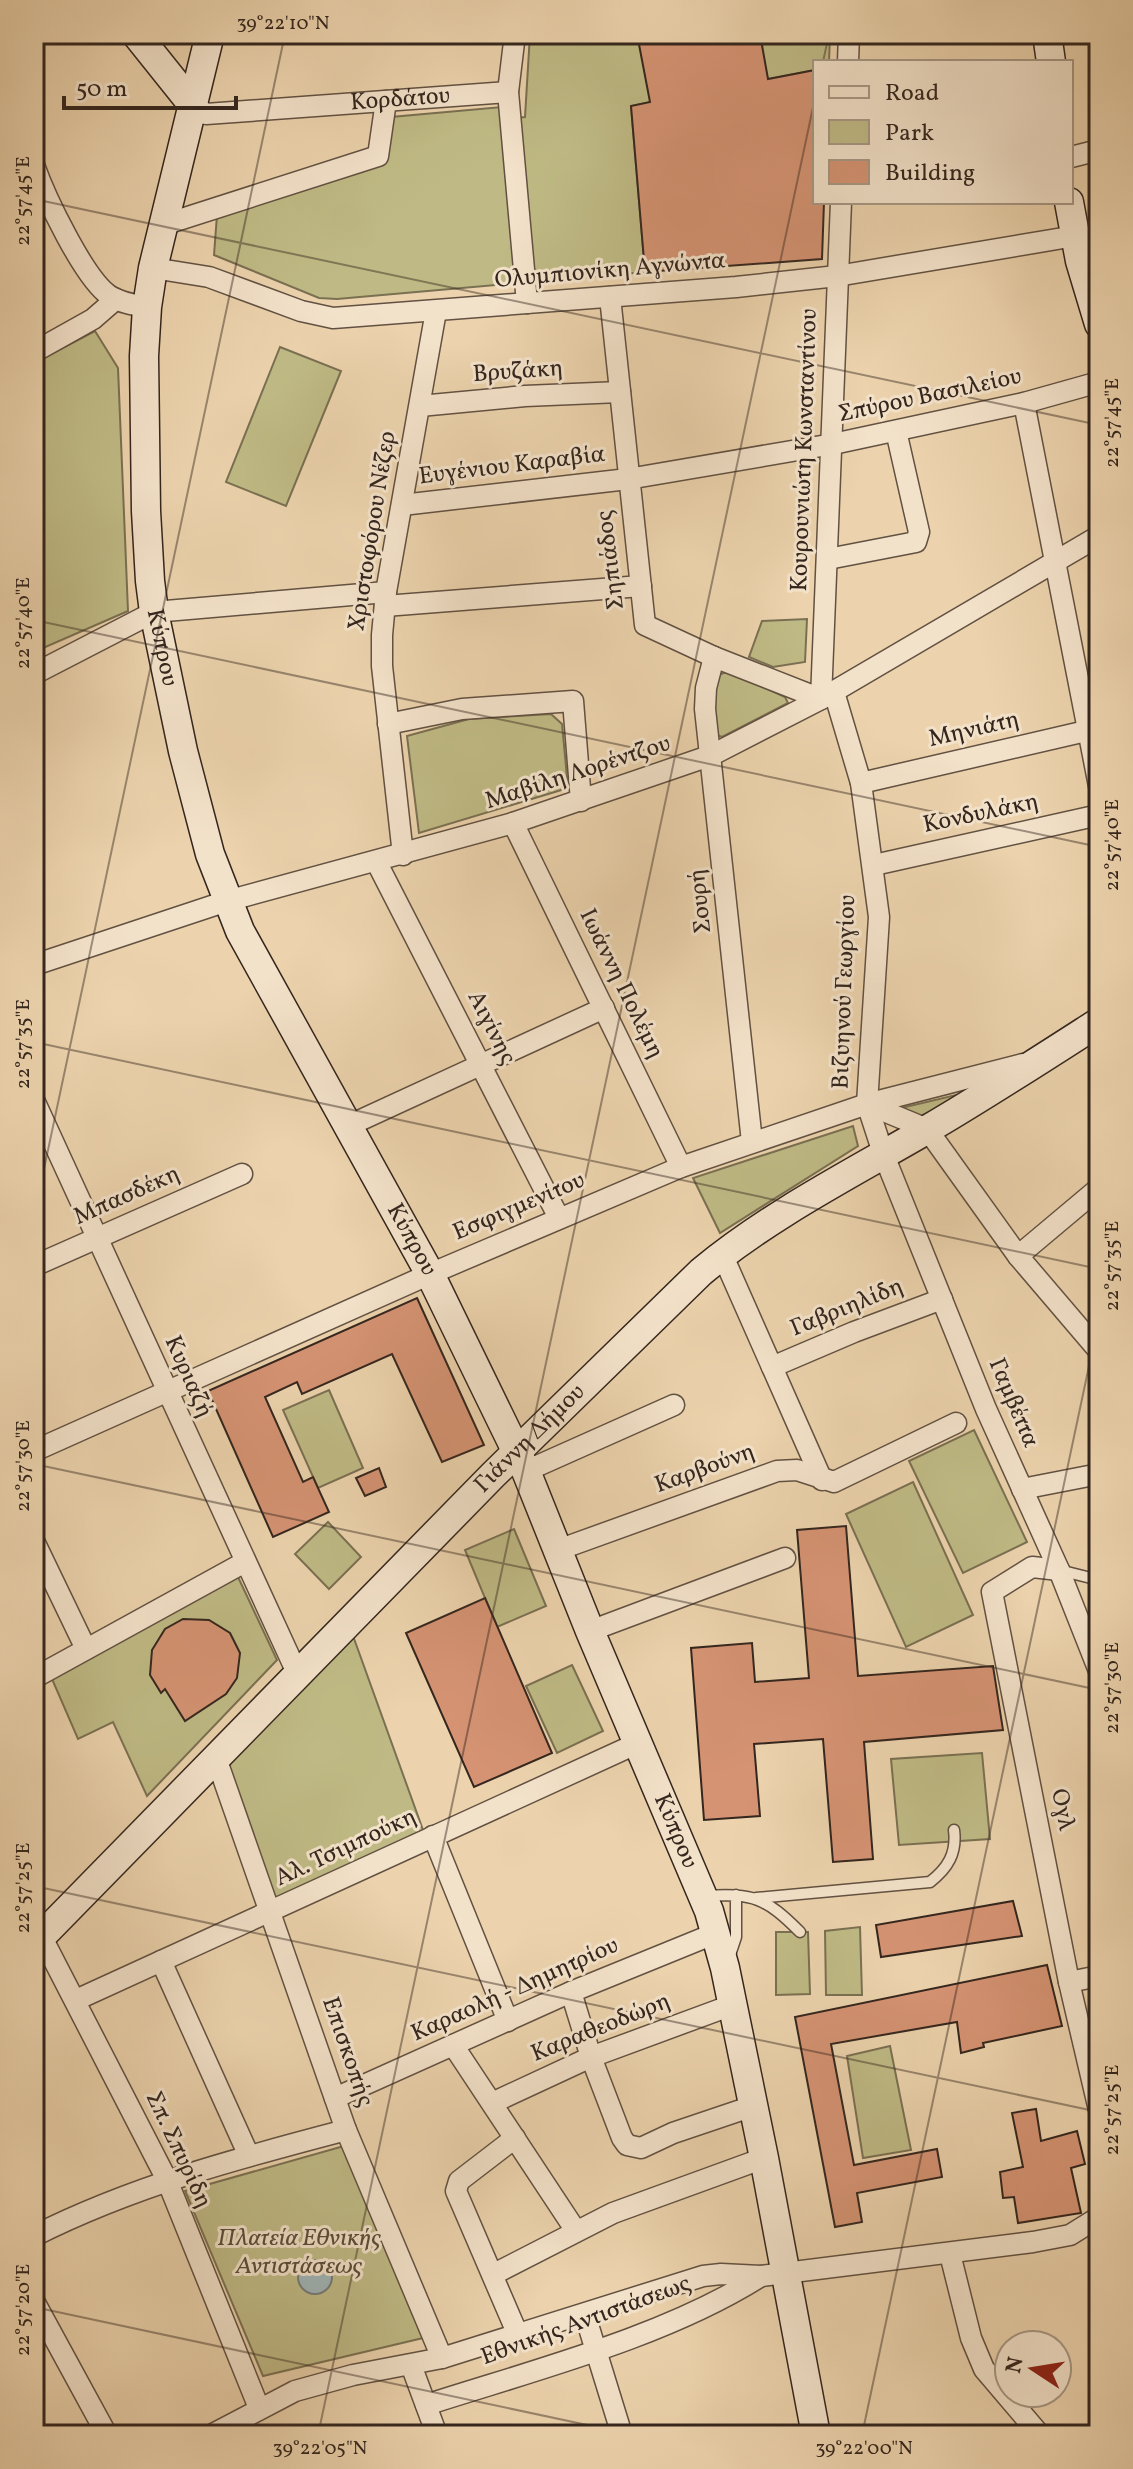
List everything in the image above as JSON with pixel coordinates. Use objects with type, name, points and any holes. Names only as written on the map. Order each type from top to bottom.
[{"type":"street","points":[[136,34],[192,104]]},
{"type":"street","name":"Κύπρου","points":[[210,34],[153,268],[144,356],[146,511],[154,612],[193,791],[227,901],[257,963],[350,1125],[430,1274],[522,1461],[590,1631],[703,1896],[725,1968],[764,2158],[773,2274],[816,2435]]},
{"type":"street","points":[[515,34],[508,92],[527,303]]},
{"type":"street","points":[[848,60],[849,34]]},
{"type":"street","points":[[1047,34],[1051,60]]},
{"type":"street","name":"Κορδάτου","points":[[192,104],[206,114],[508,92]]},
{"type":"street","points":[[163,225],[378,156],[386,101]]},
{"type":"street","points":[[1073,156],[1099,150]]},
{"type":"street","points":[[34,165],[50,204],[76,251],[104,291],[116,299],[147,307]]},
{"type":"street","name":"Κουρουνιώτη Κωνσταντίνου","points":[[828,696],[828,559],[841,204]]},
{"type":"street","points":[[1070,204],[1084,251],[1099,324]]},
{"type":"street","name":"Ολυμπιονίκη Αγνώντα","points":[[153,268],[209,277],[316,316],[333,318],[610,297],[1084,251]]},
{"type":"street","name":"Σηπιάδος","points":[[610,297],[645,625],[714,657],[828,696]]},
{"type":"street","points":[[34,352],[101,314],[116,299]]},
{"type":"street","name":"Χριστοφόρου Νέζερ","points":[[403,855],[381,651],[386,599],[436,311]]},
{"type":"street","name":"Σπύρου Βασιλείου","points":[[628,479],[833,444],[1024,403],[1099,382]]},
{"type":"street","name":"Βρυζάκη","points":[[420,406],[525,396],[620,392]]},
{"type":"street","points":[[1024,403],[1055,563],[1093,730],[1099,786]]},
{"type":"street","points":[[828,559],[919,539],[896,431]]},
{"type":"street","name":"Ευγένιου Καραβία","points":[[402,505],[628,479]]},
{"type":"street","name":"Μαβίλη Λορέντζου","points":[[34,965],[227,901],[377,863],[513,823],[712,755],[828,696],[1099,536]]},
{"type":"street","points":[[34,674],[154,612],[641,586]]},
{"type":"street","name":"Σουρή","points":[[714,657],[705,697],[752,1142]]},
{"type":"street","name":"Βιζυηνού Γεωργίου","points":[[828,696],[861,783],[874,865],[879,917],[867,1104],[883,1153]]},
{"type":"street","points":[[388,724],[462,709],[573,701],[581,801]]},
{"type":"street","name":"Μηνιάτη","points":[[861,783],[1093,730]]},
{"type":"street","name":"Κονδυλάκη","points":[[874,865],[1099,815]]},
{"type":"street","name":"Ιωάννη Πολέμη","points":[[513,823],[681,1167]]},
{"type":"street","name":"Αιγίνης","points":[[377,863],[559,1218]]},
{"type":"street","points":[[350,1125],[604,1008]]},
{"type":"street","name":"Γιάννη Δήμου","points":[[37,1934],[298,1675],[522,1461],[684,1288],[722,1254],[801,1201],[927,1129],[1099,1022]]},
{"type":"street","name":"Εσφιγμενίτου","points":[[34,1451],[430,1274],[681,1167],[867,1104],[1042,1059]]},
{"type":"street","name":"Κυριαζή","points":[[34,1100],[298,1675]]},
{"type":"street","points":[[867,1104],[927,1129],[1018,1256],[1092,1332],[1099,1351]]},
{"type":"street","name":"Γαμβέττα","points":[[883,1153],[986,1409],[1059,1570],[1099,1671]]},
{"type":"street","name":"Μπασδέκη","points":[[34,1266],[242,1174]]},
{"type":"street","points":[[1018,1256],[1099,1188]]},
{"type":"street","points":[[722,1254],[822,1480]]},
{"type":"street","name":"Γαβριηλίδη","points":[[772,1367],[942,1299]]},
{"type":"street","points":[[522,1461],[674,1405]]},
{"type":"street","name":"Καρβούνη","points":[[558,1550],[769,1473],[797,1470],[834,1482],[956,1423]]},
{"type":"street","points":[[1022,1489],[1099,1474]]},
{"type":"street","points":[[34,1541],[86,1649]]},
{"type":"street","points":[[590,1631],[785,1558]]},
{"type":"street","points":[[34,1678],[245,1562]]},
{"type":"street","name":"Ογλ","points":[[1059,1570],[1032,1567],[992,1592],[1069,1982],[1099,2110]]},
{"type":"street","name":"Αλ. Τσιμπούκη","points":[[76,2000],[638,1743]]},
{"type":"street","name":"Επισκοπής","points":[[216,1758],[346,2130],[442,2358]]},
{"type":"street","points":[[433,1836],[508,2021]]},
{"type":"street","name":"Καραολή - Δημητρίου","points":[[335,2098],[571,1992],[716,1933]]},
{"type":"street","name":"Σπ. Σπυρίδη","points":[[37,1934],[76,2000],[167,2180],[259,2408]]},
{"type":"street","points":[[161,1961],[249,2156]]},
{"type":"street","points":[[1069,1982],[1099,1976]]},
{"type":"street","points":[[571,1992],[591,2057],[622,2138],[633,2148],[641,2148],[673,2133],[753,2106]]},
{"type":"street","name":"Καραθεοδώρη","points":[[492,2103],[591,2057],[732,2005]]},
{"type":"street","points":[[453,2045],[576,2231]]},
{"type":"street","points":[[34,2236],[107,2201],[167,2180],[346,2130]]},
{"type":"street","name":"Εθνικής Αντιστάσεως","points":[[515,2138],[459,2181],[456,2191],[518,2335]]},
{"type":"street","points":[[494,2274],[613,2213],[764,2158]]},
{"type":"street","name":"Εθνικής Αντιστάσεως","points":[[211,2435],[295,2391],[442,2358],[703,2276],[773,2274],[950,2254],[1070,2235],[1099,2217]]},
{"type":"street","points":[[950,2254],[971,2338],[984,2369],[1040,2435]]},
{"type":"street","name":"Εθνικής Αντιστάσεως","points":[[426,2405],[595,2351],[692,2312],[773,2274]]},
{"type":"street","points":[[34,2301],[107,2435]]},
{"type":"street","points":[[585,2315],[622,2435]]},
{"type":"street","points":[[411,2365],[437,2435]]},
{"type":"lane","points":[[1059,1570],[1099,1580]]},
{"type":"lane","points":[[703,1896],[756,1898],[930,1882],[944,1871],[956,1846],[954,1830]]},
{"type":"lane","points":[[725,1968],[736,1937],[736,1895]]},
{"type":"lane","points":[[756,1898],[775,1907],[800,1932]]},
{"type":"green space","points":[[530,34],[830,34],[829,60],[813,60],[813,70],[631,106],[645,272],[337,299],[319,298],[214,255],[217,215],[300,186],[383,165],[391,117],[502,107],[503,119],[525,117]]},
{"type":"green space","points":[[95,331],[118,368],[128,611],[34,652],[34,363]]},
{"type":"green space","points":[[280,347],[341,371],[286,506],[226,482]]},
{"type":"green space","points":[[807,619],[805,662],[773,667],[749,657],[762,621]]},
{"type":"green space","points":[[728,671],[785,697],[788,703],[722,737],[714,734],[714,694],[719,675]]},
{"type":"green space","points":[[551,714],[562,724],[568,788],[419,833],[407,736],[469,719]]},
{"type":"green space","points":[[956,1095],[959,1097],[923,1117],[901,1108]]},
{"type":"green space","points":[[853,1126],[858,1146],[720,1233],[693,1178]]},
{"type":"green space","points":[[329,1390],[363,1468],[318,1488],[283,1410]]},
{"type":"green space","points":[[974,1430],[1027,1542],[963,1573],[909,1461]]},
{"type":"green space","points":[[913,1482],[973,1615],[906,1647],[846,1514]]},
{"type":"green space","points":[[328,1522],[361,1557],[329,1589],[295,1554]]},
{"type":"green space","points":[[514,1529],[546,1606],[497,1627],[465,1550]]},
{"type":"green space","points":[[238,1577],[277,1660],[147,1796],[113,1722],[78,1739],[52,1679]]},
{"type":"green space","points":[[352,1633],[423,1830],[275,1901],[227,1763]]},
{"type":"green space","points":[[572,1665],[603,1731],[557,1753],[526,1686]]},
{"type":"green space","points":[[982,1753],[990,1839],[899,1845],[891,1759]]},
{"type":"green space","points":[[860,1927],[862,1995],[826,1995],[825,1931]]},
{"type":"green space","points":[[776,1932],[808,1932],[810,1994],[776,1995]]},
{"type":"green space","points":[[890,2046],[911,2150],[863,2158],[847,2056]]},
{"type":"green space","name":"Πλατεία Εθνικής Αντιστάσεως","points":[[344,2146],[423,2338],[263,2376],[185,2191]]},
{"type":"shaded area","points":[[315,2260],[327,2265],[332,2277],[327,2289],[315,2294],[303,2289],[298,2277],[303,2265]]},
{"type":"building","points":[[637,34],[760,34],[768,79],[813,70],[813,204],[824,204],[822,259],[645,272],[631,106],[650,102]]},
{"type":"building","points":[[417,1298],[484,1445],[442,1462],[392,1354],[302,1394],[297,1382],[265,1397],[303,1482],[313,1477],[329,1512],[273,1537],[208,1391]]},
{"type":"building","points":[[379,1468],[386,1487],[365,1496],[356,1478]]},
{"type":"building","points":[[846,1526],[858,1676],[993,1666],[1003,1730],[864,1742],[873,1859],[833,1862],[823,1739],[754,1744],[760,1816],[704,1820],[691,1648],[752,1643],[755,1682],[809,1678],[797,1530]]},
{"type":"building","points":[[485,1598],[552,1753],[474,1787],[406,1633]]},
{"type":"building","points":[[183,1619],[209,1620],[230,1633],[240,1653],[237,1678],[226,1694],[185,1721],[165,1689],[161,1693],[150,1675],[152,1650],[165,1629]]},
{"type":"building","points":[[1013,1901],[1022,1936],[881,1957],[876,1925]]},
{"type":"building","points":[[1047,1965],[1062,2026],[983,2043],[984,2047],[961,2053],[957,2022],[831,2044],[854,2165],[937,2149],[942,2177],[857,2193],[862,2222],[835,2227],[795,2017]]},
{"type":"building","points":[[1036,2109],[1041,2141],[1077,2131],[1085,2164],[1071,2168],[1081,2213],[1018,2223],[1014,2197],[1003,2198],[1000,2172],[1023,2167],[1012,2113]]}]
